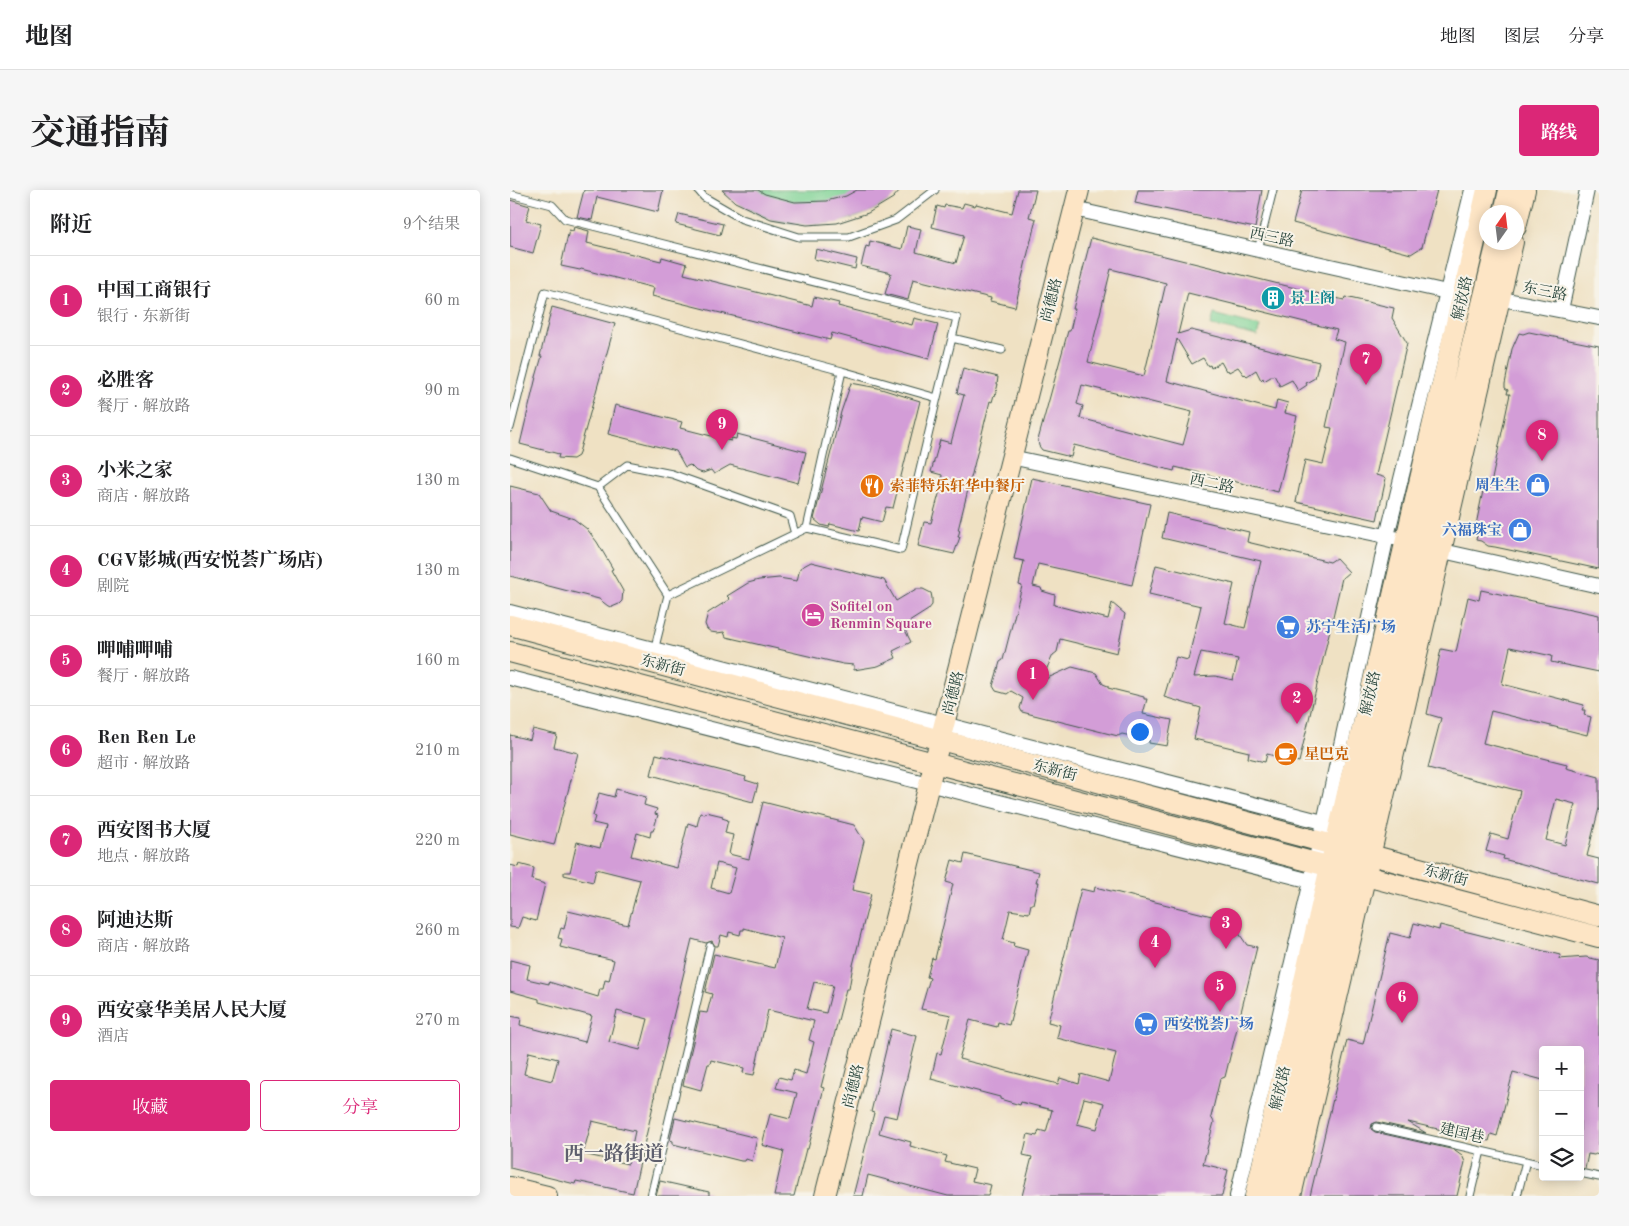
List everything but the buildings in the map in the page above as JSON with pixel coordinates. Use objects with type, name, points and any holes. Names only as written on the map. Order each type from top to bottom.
[{"type":"main road","name":"解放路","points":[[1414,544],[1455,294],[1487,190]]},
{"type":"main road","points":[[1506,205],[1509,190]]},
{"type":"main road","points":[[1521,205],[1525,190]]},
{"type":"main road","name":"尚德路","points":[[825,1196],[1076,200]]},
{"type":"main road","name":"解放路","points":[[1272,1196],[1340,843],[1414,544],[1492,297],[1496,250]]},
{"type":"main road","points":[[1492,297],[1510,250]]},
{"type":"main road","points":[[1291,1196],[1334,872],[1414,544]]},
{"type":"main road","name":"东新街","points":[[510,625],[653,656],[943,732],[1599,916]]},
{"type":"main road","name":"东新街","points":[[510,652],[935,763],[1334,872],[1599,937]]},
{"type":"main road","name":"解放路","points":[[1255,1196],[1334,872]]},
{"type":"main road","points":[[510,1187],[547,1196]]},
{"type":"street","points":[[1455,294],[1472,190]]},
{"type":"street","points":[[1561,310],[1587,190]]},
{"type":"street","name":"西三路","points":[[1076,200],[1258,250],[1455,294]]},
{"type":"street","name":"东三路","points":[[1492,297],[1599,318]]},
{"type":"street","name":"西二路","points":[[1011,457],[1599,586]]},
{"type":"street","points":[[510,612],[653,656]]},
{"type":"street","points":[[510,678],[929,784],[1334,872],[1237,1196]]},
{"type":"lane","points":[[698,190],[704,197],[742,219],[799,237],[849,237],[896,220],[934,190]]},
{"type":"lane","points":[[1258,250],[1273,190]]},
{"type":"lane","points":[[510,194],[552,205],[565,219],[958,318],[902,550],[806,528],[668,595]]},
{"type":"lane","points":[[510,428],[545,292],[938,398]]},
{"type":"lane","points":[[952,338],[1002,350]]},
{"type":"lane","points":[[806,528],[842,371]]},
{"type":"lane","points":[[510,458],[598,487],[668,595],[653,656]]},
{"type":"lane","points":[[598,487],[627,465],[672,474],[790,516],[795,534]]},
{"type":"lane","points":[[651,1196],[710,946]]},
{"type":"lane","name":"建国巷","points":[[1376,1127],[1539,1164]]},
{"type":"lane","points":[[1470,1196],[1481,1151]]},
{"type":"lane","points":[[1517,1196],[1526,1161]]},
{"type":"lane","points":[[1584,1174],[1599,1177]]},
{"type":"green space","points":[[722,190],[900,190],[873,210],[857,217],[823,224],[805,224],[788,223],[765,217],[745,207]]},
{"type":"green space","points":[[1214,314],[1260,326],[1257,336],[1211,325]]},
{"type":"place","name":"景上阁","points":[[1273,298]]},
{"type":"place","name":"西安图书大厦","points":[[1366,385]]},
{"type":"place","name":"西安豪华美居人民大厦","points":[[722,450]]},
{"type":"place","name":"阿迪达斯","points":[[1542,461]]},
{"type":"place","name":"周生生","points":[[1538,485]]},
{"type":"place","name":"索菲特乐轩华中餐厅","points":[[872,486]]},
{"type":"place","name":"六福珠宝","points":[[1520,530]]},
{"type":"place","name":"Sofitel on Renmin Square","points":[[813,615]]},
{"type":"place","name":"苏宁生活广场","points":[[1288,627]]},
{"type":"place","name":"中国工商银行","points":[[1033,700]]},
{"type":"place","name":"必胜客","points":[[1297,724]]},
{"type":"place","name":"星巴克","points":[[1286,754]]},
{"type":"place","name":"小米之家","points":[[1226,949]]},
{"type":"place","name":"CGV影城(西安悦荟广场店)","points":[[1155,968]]},
{"type":"place","name":"呷哺呷哺","points":[[1220,1012]]},
{"type":"place","name":"Ren Ren Le","points":[[1402,1023]]},
{"type":"place","name":"西安悦荟广场","points":[[1146,1024]]},
{"type":"district","name":"西一路街道","points":[[614,1153]]}]
